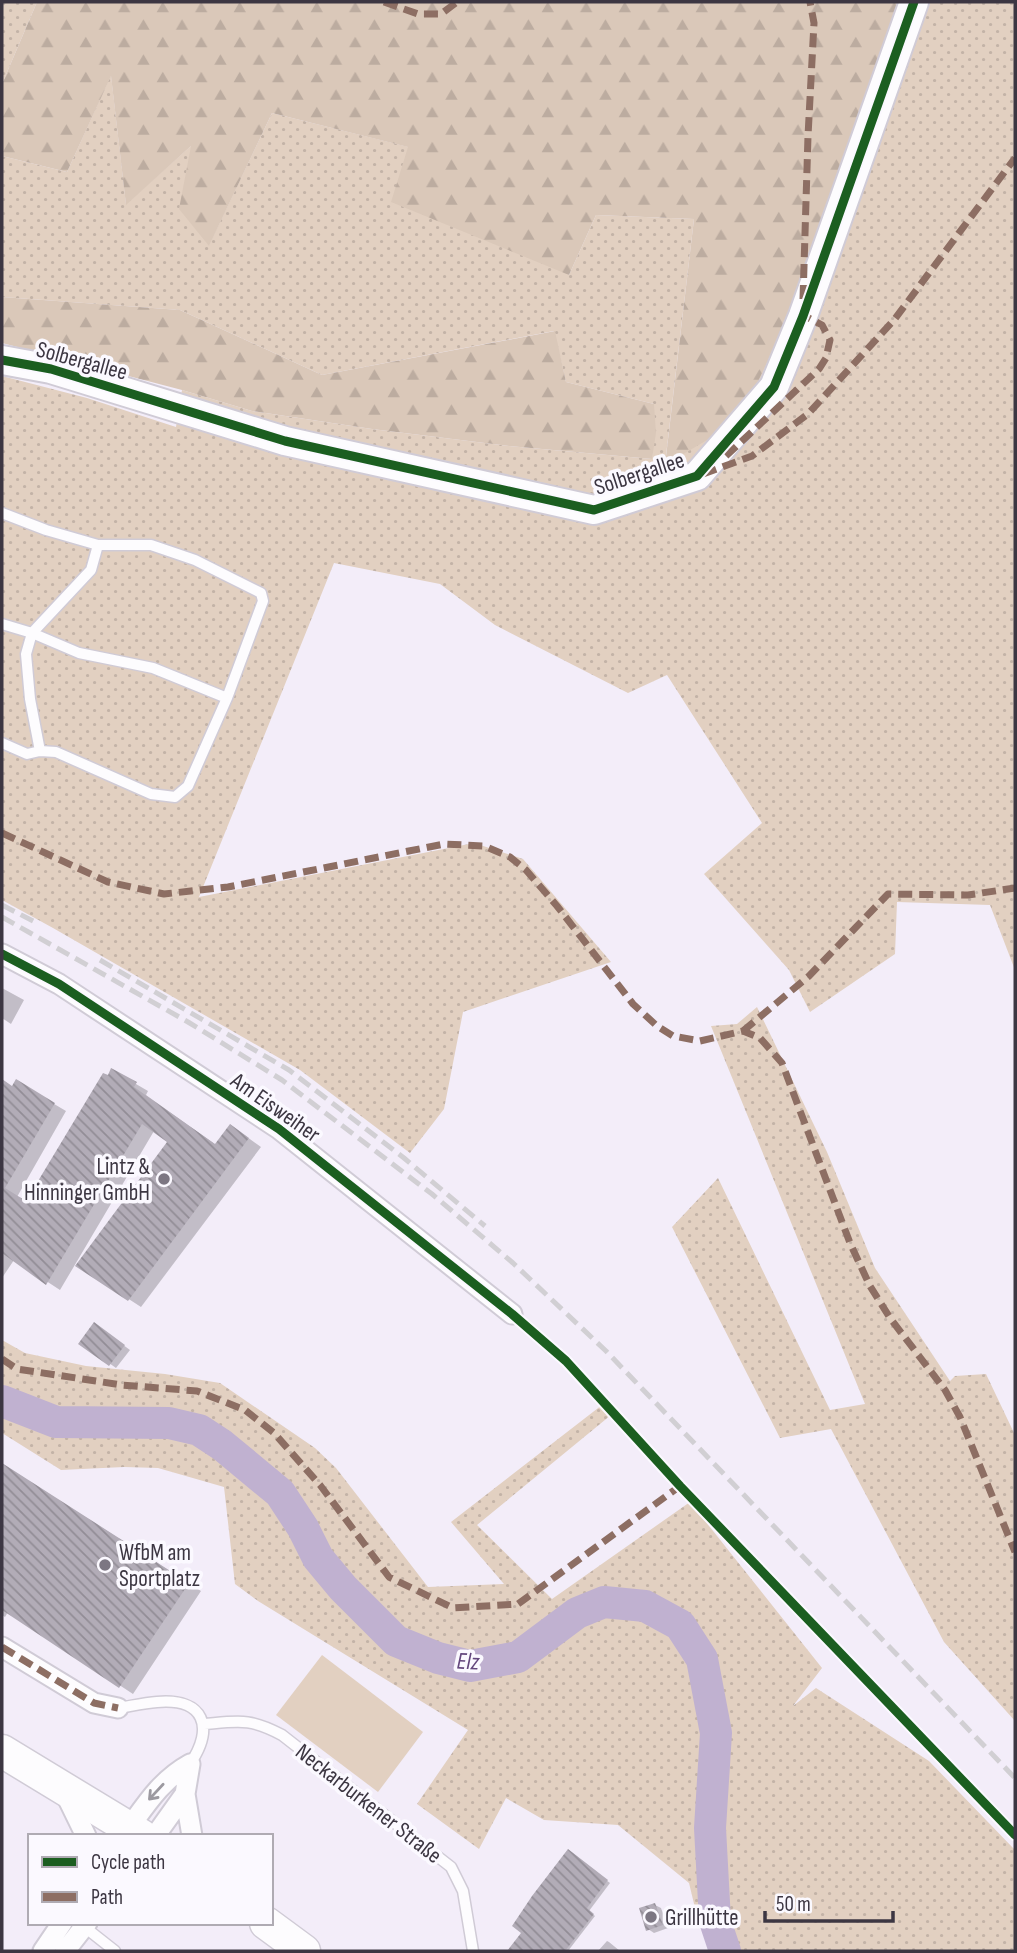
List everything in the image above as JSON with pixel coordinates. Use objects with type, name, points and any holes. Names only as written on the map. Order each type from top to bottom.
[{"type":"main road","points":[[2,1751],[137,1834]]},
{"type":"main road","points":[[269,1925],[304,1951]]},
{"type":"street","name":"Solbergallee","points":[[2,360],[51,369],[285,441],[594,510],[697,476],[774,387],[803,316],[914,2]]},
{"type":"street","name":"Am Eisweiher","points":[[2,954],[59,984],[279,1129],[512,1314]]},
{"type":"street","points":[[2,1647],[94,1703],[118,1708]]},
{"type":"street","points":[[190,1764],[185,1794],[192,1834]]},
{"type":"street","points":[[137,1834],[148,1801],[173,1773],[190,1764]]},
{"type":"street","points":[[60,1785],[85,1834]]},
{"type":"street","points":[[137,1834],[185,1794]]},
{"type":"street","points":[[43,1951],[61,1925]]},
{"type":"street","points":[[65,1951],[84,1925]]},
{"type":"lane","points":[[2,513],[46,530],[98,545],[151,545],[195,560],[261,593],[263,601],[227,698],[188,786],[175,797],[150,794],[56,752],[27,754],[2,743]]},
{"type":"lane","points":[[40,751],[30,699],[26,654],[32,633],[91,570],[98,545]]},
{"type":"lane","points":[[2,624],[32,633],[79,653],[153,668],[227,698]]},
{"type":"lane","points":[[118,1708],[159,1702],[181,1704],[195,1710],[204,1724],[202,1742],[190,1764]]},
{"type":"lane","name":"Neckarburkener Straße","points":[[204,1724],[245,1721],[282,1735],[452,1867],[463,1891],[473,1951]]},
{"type":"lane","points":[[84,1925],[115,1951]]},
{"type":"shaded area","points":[[2,2],[37,2],[2,84]]},
{"type":"shaded area","points":[[899,2],[1015,2],[1015,970],[990,905],[897,902],[895,954],[810,1012],[789,970],[704,874],[762,823],[667,675],[628,693],[495,625],[440,584],[334,563],[199,897],[474,843],[523,859],[611,962],[463,1012],[444,1109],[410,1153],[300,1070],[2,900],[2,376],[87,398],[176,427],[182,390],[252,411],[372,429],[509,446],[652,459],[654,404],[566,382],[554,331],[322,375],[180,310],[2,297],[2,156],[67,172],[111,75],[126,204],[192,145],[209,245],[272,113],[409,147],[569,275],[596,215],[694,219],[665,464]]},
{"type":"shaded area","points":[[757,1007],[827,1152],[875,1268],[950,1381],[955,1376],[986,1374],[1015,1435],[1015,1721],[944,1642],[831,1429],[780,1438],[672,1227],[718,1178],[830,1410],[865,1404],[711,1026],[737,1024]]},
{"type":"shaded area","points":[[2,1340],[25,1353],[86,1366],[220,1383],[315,1448],[336,1468],[428,1587],[504,1584],[451,1522],[602,1405],[611,1415],[477,1525],[552,1599],[690,1502],[822,1668],[793,1706],[816,1688],[929,1761],[1015,1850],[1015,1951],[723,1951],[696,1912],[689,1883],[618,1825],[544,1820],[506,1798],[479,1849],[417,1804],[468,1730],[258,1601],[235,1584],[224,1487],[158,1468],[61,1470],[2,1433]]},
{"type":"shaded area","points":[[322,1655],[423,1732],[378,1792],[276,1715]]},
{"type":"green space","points":[[37,2],[899,2],[784,327],[739,421],[665,465],[694,219],[596,215],[569,275],[391,202],[408,147],[272,113],[209,246],[179,209],[191,146],[126,205],[111,76],[67,172],[2,156],[2,84]]},
{"type":"green space","points":[[2,297],[180,310],[322,375],[555,331],[566,382],[654,404],[656,433],[652,459],[509,446],[252,411],[2,343]]},
{"type":"building","points":[[111,1068],[137,1082],[134,1087],[215,1144],[230,1124],[249,1138],[128,1301],[75,1266],[167,1142],[142,1124],[46,1285],[2,1253],[2,1079],[12,1086],[16,1079],[55,1103],[5,1188],[26,1201],[103,1073],[108,1075]]},
{"type":"building","points":[[94,1322],[125,1345],[109,1366],[78,1344]]},
{"type":"building","name":"WfbM am Sportplatz","points":[[2,1463],[189,1583],[119,1688],[2,1610]]},
{"type":"building","points":[[568,1849],[608,1880],[587,1908],[594,1914],[565,1951],[507,1951],[521,1933],[512,1926]]},
{"type":"building","name":"Grillhütte","points":[[655,1903],[663,1925],[646,1931],[639,1908]]},
{"type":"waterway","name":"Elz","points":[[2,1401],[56,1422],[169,1423],[199,1430],[222,1445],[280,1493],[303,1528],[318,1558],[343,1588],[396,1641],[438,1658],[470,1666],[518,1657],[577,1613],[604,1602],[645,1606],[680,1625],[702,1659],[716,1733],[710,1828],[715,1921],[725,1951]]},
{"type":"railway","points":[[2,905],[37,923]]},
{"type":"railway","points":[[2,917],[188,1022],[282,1080],[432,1194],[513,1263],[606,1351],[1015,1778]]},
{"type":"railway","points":[[100,960],[289,1070],[404,1158],[485,1226]]},
{"type":"marked path","points":[[384,2],[418,14],[441,14],[457,2]]},
{"type":"marked path","points":[[803,299],[814,23],[810,2]]},
{"type":"marked path","points":[[703,474],[752,456],[808,414],[894,320],[1015,158]]},
{"type":"marked path","points":[[726,456],[819,369],[826,358],[830,340],[822,325],[803,315]]},
{"type":"marked path","points":[[2,833],[108,882],[164,894],[228,887],[444,844],[484,846],[510,857],[526,870],[557,906],[633,1004],[657,1026],[673,1036],[700,1041],[743,1031],[760,1038],[782,1063],[850,1243],[870,1286],[890,1318],[945,1390],[960,1417],[1015,1552]]},
{"type":"marked path","points":[[743,1031],[809,976],[888,894],[968,895],[1015,888]]},
{"type":"marked path","points":[[2,1359],[17,1369],[122,1385],[197,1391],[245,1410],[274,1433],[320,1485],[389,1577],[453,1608],[518,1604],[680,1486]]},
{"type":"marked path","points":[[2,1647],[94,1703],[118,1708]]},
{"type":"cycle path","points":[[2,360],[51,369],[285,441],[594,510],[697,476],[774,387],[803,316],[914,2]]},
{"type":"cycle path","points":[[2,954],[59,984],[279,1129],[512,1314],[566,1361],[680,1486],[1015,1835]]},
{"type":"place","name":"Lintz & Hinninger GmbH","points":[[164,1179]]},
{"type":"place","name":"WfbM am Sportplatz","points":[[105,1565]]},
{"type":"place","name":"Grillhütte","points":[[651,1917]]}]
